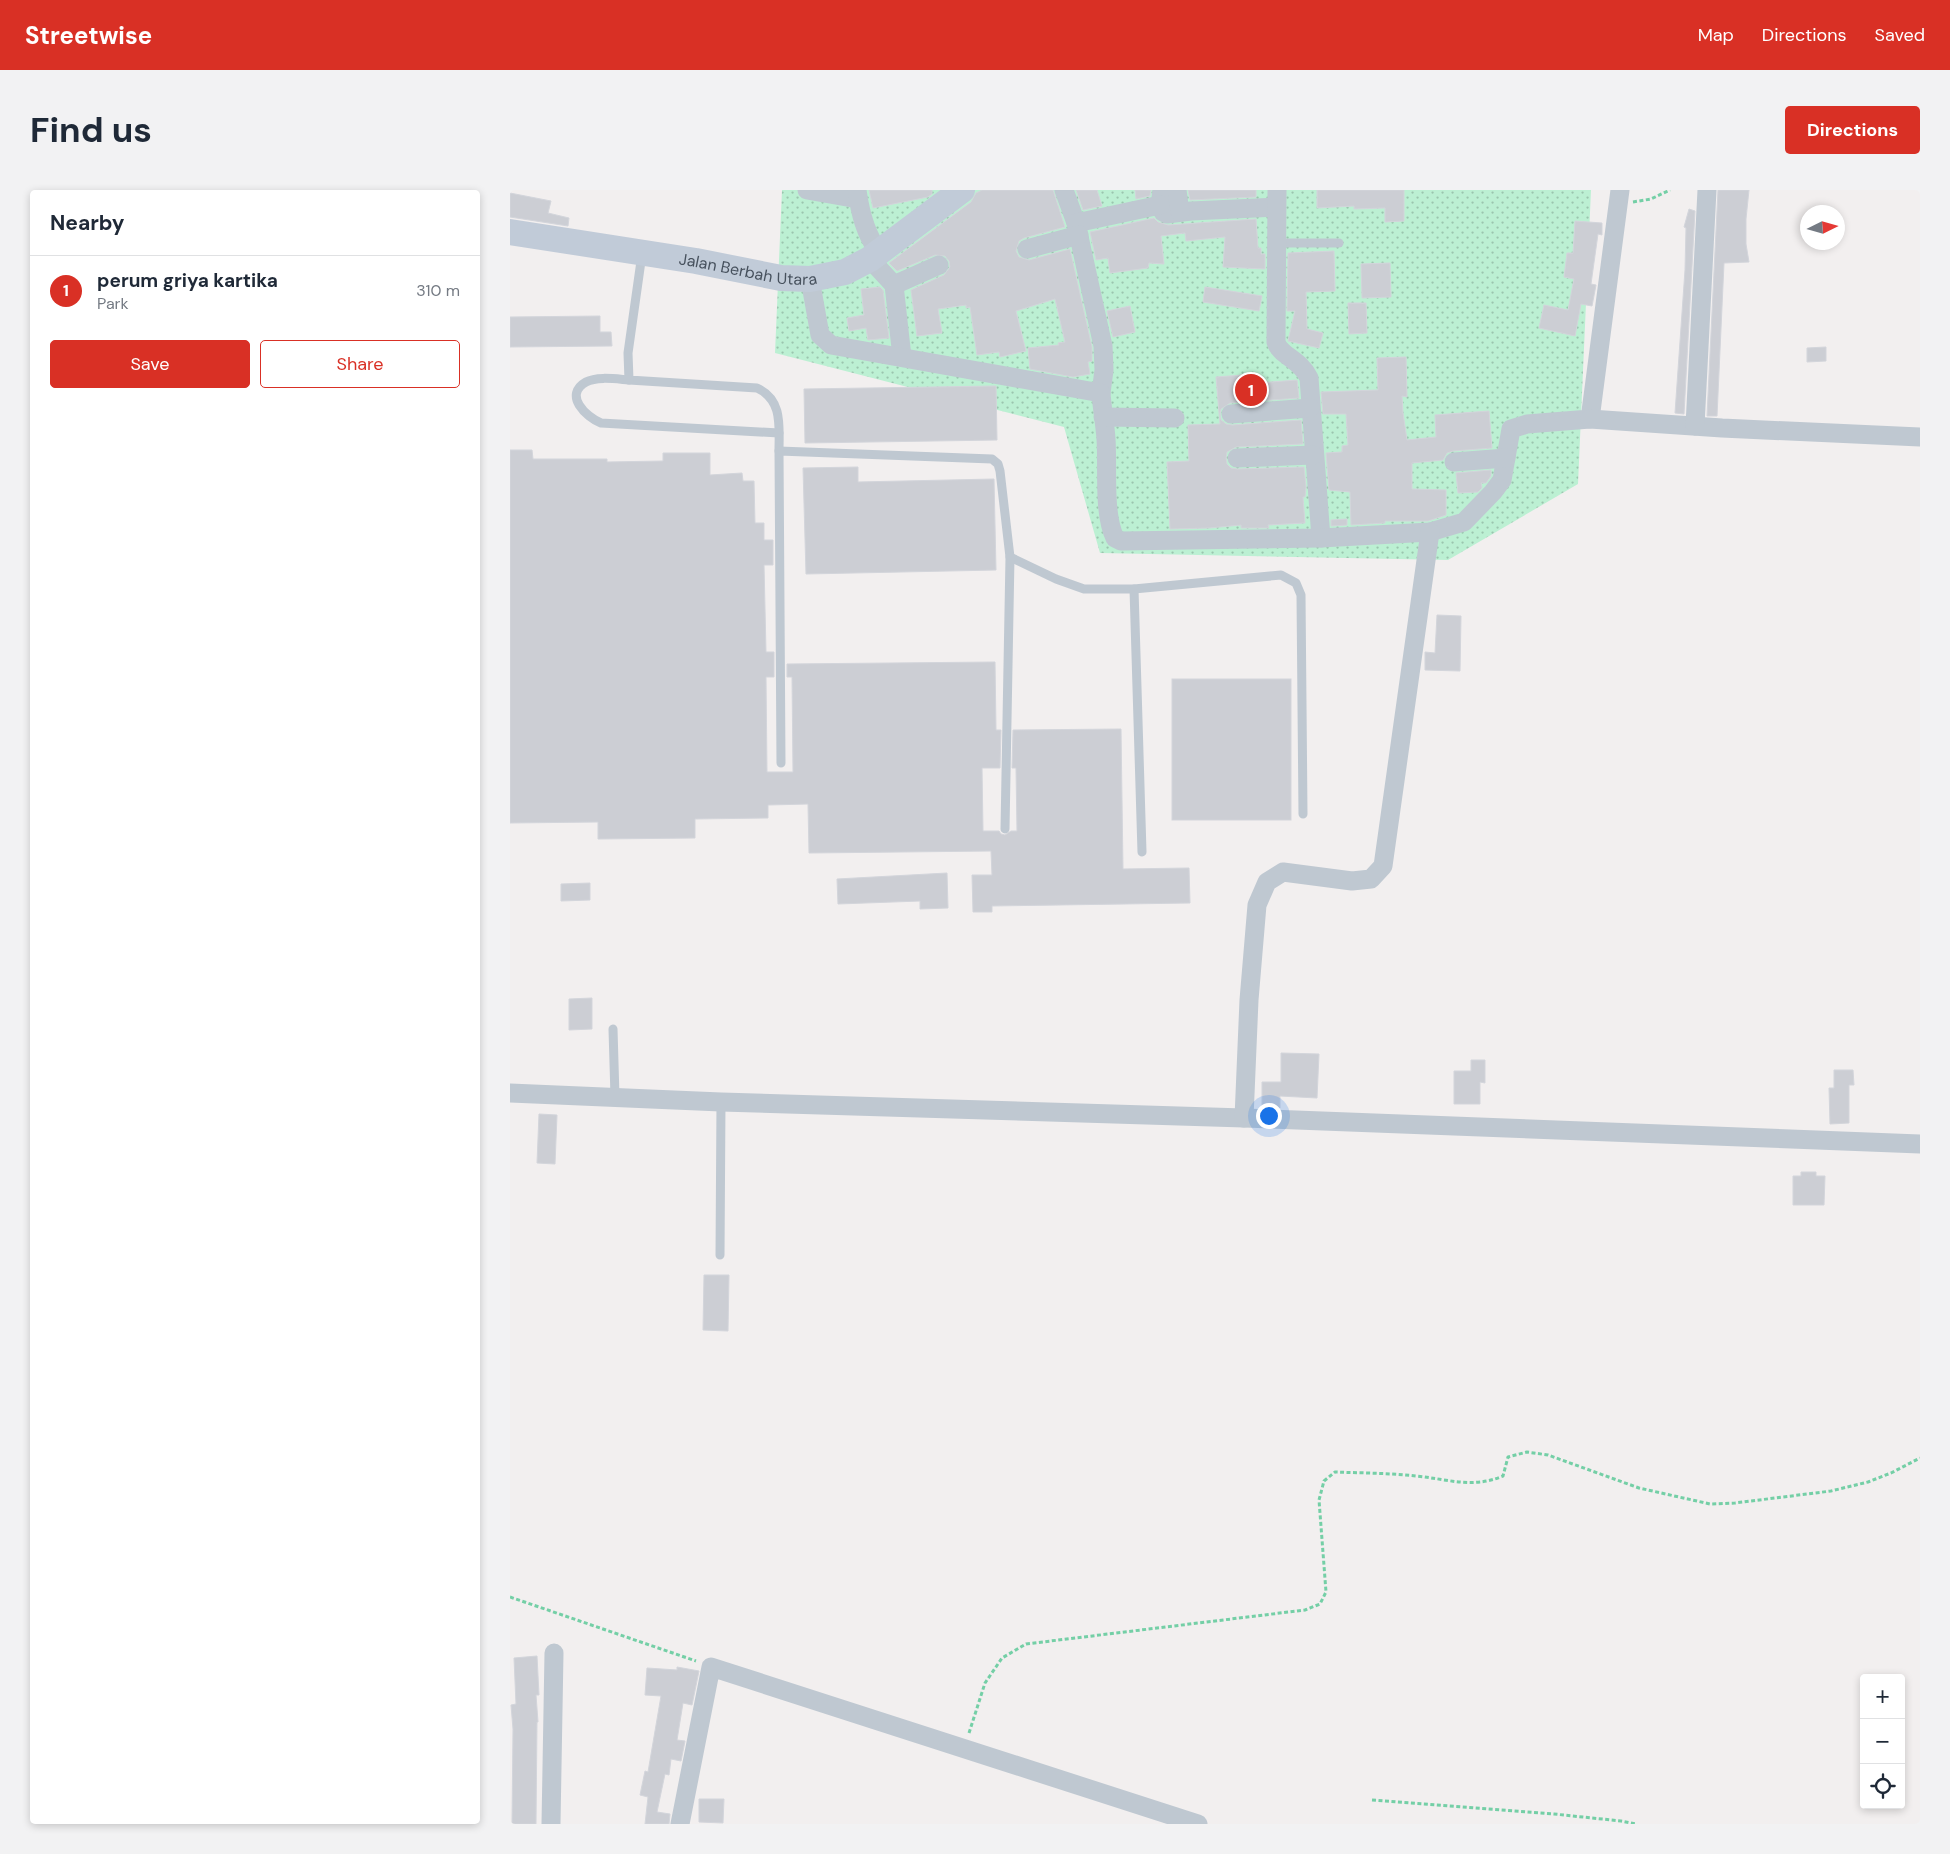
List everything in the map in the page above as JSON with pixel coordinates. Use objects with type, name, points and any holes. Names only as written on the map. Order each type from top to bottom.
[{"type":"main road","name":"Jalan Berbah Utara","points":[[510,232],[696,261],[780,278],[810,279],[845,272],[874,255],[962,190]]},
{"type":"street","points":[[807,190],[857,195],[865,228],[872,242],[874,255],[894,285],[902,357]]},
{"type":"street","points":[[1064,190],[1078,229],[1103,346],[1104,370],[1100,393],[1106,438],[1108,499],[1112,532],[1115,538],[1127,542],[1321,538],[1430,532],[1464,522],[1502,480],[1511,429],[1515,426],[1527,424],[1590,419],[1920,437]]},
{"type":"street","points":[[1177,190],[1180,212]]},
{"type":"street","points":[[1696,426],[1707,190]]},
{"type":"street","points":[[1590,419],[1619,197]]},
{"type":"street","points":[[1027,249],[1161,198],[1163,212],[1167,214],[1277,198],[1276,342],[1282,352],[1304,369],[1309,378],[1313,455],[1321,538]]},
{"type":"street","points":[[894,285],[939,265]]},
{"type":"street","points":[[810,279],[820,335],[831,345],[1100,393]]},
{"type":"street","points":[[1231,414],[1310,408]]},
{"type":"street","points":[[1103,417],[1175,418]]},
{"type":"street","points":[[1238,458],[1313,455]]},
{"type":"street","points":[[1454,462],[1506,458]]},
{"type":"street","points":[[1244,1118],[1249,1000],[1257,906],[1267,882],[1283,872],[1352,881],[1371,879],[1383,866],[1430,532]]},
{"type":"street","points":[[510,1093],[721,1102],[1244,1118],[1920,1144]]},
{"type":"street","points":[[551,1824],[554,1653]]},
{"type":"street","points":[[680,1824],[711,1667],[1198,1824]]},
{"type":"lane","points":[[1276,242],[1339,243]]},
{"type":"lane","points":[[629,380],[628,353],[642,253]]},
{"type":"lane","points":[[779,433],[601,423],[591,419],[578,405],[578,390],[584,383],[594,379],[629,380],[757,388],[767,393],[774,402],[778,416],[779,433],[781,763]]},
{"type":"lane","points":[[779,451],[986,458],[992,459],[998,464],[1010,557],[1005,829]]},
{"type":"lane","points":[[1010,557],[1056,579],[1084,589],[1134,589],[1281,576],[1296,582],[1301,594],[1303,814]]},
{"type":"lane","points":[[1134,589],[1142,852]]},
{"type":"lane","points":[[613,1029],[616,1097]]},
{"type":"lane","points":[[720,1255],[721,1102]]},
{"type":"path","points":[[1619,197],[1651,199],[1670,190]]},
{"type":"path","points":[[964,1748],[985,1683],[1002,1658],[1026,1644],[1305,1610],[1320,1604],[1326,1592],[1320,1500],[1324,1481],[1334,1472],[1415,1476],[1469,1483],[1488,1482],[1503,1476],[1508,1457],[1527,1452],[1548,1455],[1639,1488],[1710,1504],[1735,1503],[1831,1491],[1868,1482],[1920,1458]]},
{"type":"path","points":[[510,1597],[711,1667]]},
{"type":"path","points":[[1372,1800],[1554,1814],[1636,1824]]},
{"type":"green space","points":[[782,190],[1591,190],[1578,484],[1448,560],[1100,553],[1064,427],[775,353]]},
{"type":"building","points":[[869,190],[932,190],[932,194],[928,197],[873,208]]},
{"type":"building","points":[[982,190],[1053,190],[1065,227],[1024,238],[1019,241],[1016,251],[1019,257],[1029,260],[1070,249],[1092,347],[1092,361],[1088,362],[1090,374],[1073,377],[1030,369],[1028,348],[1059,345],[1058,343],[1065,342],[1055,299],[1016,311],[1026,351],[1000,357],[999,352],[977,355],[970,307],[966,308],[966,305],[938,309],[942,333],[917,336],[911,290],[944,275],[950,267],[949,261],[945,256],[935,255],[897,271],[889,263],[971,202],[976,193]]},
{"type":"building","points":[[1076,190],[1097,190],[1102,206],[1083,210]]},
{"type":"building","points":[[1135,190],[1151,190],[1150,196],[1136,199]]},
{"type":"building","points":[[1188,190],[1256,190],[1256,197],[1190,200]]},
{"type":"building","points":[[1317,190],[1404,190],[1404,221],[1385,222],[1385,208],[1354,209],[1354,206],[1317,208]]},
{"type":"building","points":[[1718,190],[1749,190],[1746,244],[1749,262],[1724,263],[1717,416],[1707,416]]},
{"type":"building","points":[[510,193],[551,201],[548,213],[569,218],[568,226],[510,217]]},
{"type":"building","points":[[1689,209],[1695,211],[1684,414],[1675,413],[1685,270],[1686,228],[1684,227]]},
{"type":"building","points":[[1154,218],[1158,222],[1168,225],[1256,219],[1258,248],[1261,248],[1261,254],[1265,254],[1265,269],[1223,267],[1225,237],[1186,241],[1185,233],[1161,236],[1164,264],[1149,263],[1148,268],[1110,273],[1108,258],[1096,260],[1090,232]]},
{"type":"building","points":[[1575,221],[1602,223],[1602,235],[1598,234],[1591,284],[1596,285],[1592,306],[1581,304],[1575,336],[1539,328],[1544,305],[1568,310],[1574,279],[1564,277],[1567,253],[1573,253]]},
{"type":"building","points":[[1334,251],[1335,291],[1306,292],[1307,329],[1323,333],[1319,348],[1288,341],[1295,311],[1287,311],[1288,253]]},
{"type":"building","points":[[1390,263],[1391,297],[1362,298],[1361,264]]},
{"type":"building","points":[[880,287],[883,290],[889,338],[868,340],[866,328],[849,331],[847,318],[864,315],[861,289]]},
{"type":"building","points":[[1205,287],[1262,296],[1259,311],[1203,302]]},
{"type":"building","points":[[1348,303],[1366,303],[1367,333],[1349,334]]},
{"type":"building","points":[[1130,306],[1135,332],[1113,337],[1107,311]]},
{"type":"building","points":[[600,316],[600,332],[611,332],[612,346],[510,347],[510,317]]},
{"type":"building","points":[[1826,347],[1826,361],[1807,362],[1807,348]]},
{"type":"building","points":[[1406,357],[1407,397],[1402,396],[1407,440],[1436,437],[1435,415],[1489,411],[1492,448],[1453,451],[1447,453],[1443,460],[1412,463],[1412,489],[1446,490],[1446,515],[1428,521],[1385,521],[1385,523],[1351,525],[1350,492],[1329,490],[1326,453],[1342,452],[1342,446],[1348,445],[1346,414],[1323,414],[1321,392],[1378,390],[1377,358]]},
{"type":"building","points":[[1257,374],[1258,383],[1297,380],[1299,398],[1230,403],[1221,409],[1221,420],[1226,424],[1232,425],[1301,420],[1303,444],[1236,447],[1227,452],[1227,464],[1231,468],[1237,469],[1304,467],[1306,487],[1305,497],[1303,497],[1305,523],[1268,525],[1269,528],[1241,528],[1241,525],[1170,529],[1167,462],[1189,461],[1188,425],[1220,424],[1216,377]]},
{"type":"building","points":[[996,386],[997,440],[805,443],[804,389]]},
{"type":"building","points":[[510,450],[532,450],[533,459],[607,459],[607,462],[663,461],[663,453],[710,453],[710,475],[742,473],[743,481],[754,481],[755,523],[764,523],[764,540],[773,540],[773,565],[764,565],[766,652],[774,652],[774,677],[766,677],[767,772],[793,772],[792,677],[787,677],[787,664],[995,662],[996,730],[1001,730],[1000,768],[982,768],[983,831],[999,831],[1005,835],[1011,831],[1017,831],[1016,768],[1012,768],[1013,730],[1121,729],[1123,869],[1189,868],[1190,903],[992,906],[992,912],[973,912],[972,875],[992,875],[991,851],[809,853],[808,804],[768,805],[768,818],[695,819],[695,838],[598,839],[598,822],[510,823]]},
{"type":"building","points":[[858,467],[858,482],[994,479],[996,570],[806,574],[803,468]]},
{"type":"building","points":[[1491,470],[1491,476],[1486,483],[1481,483],[1482,488],[1478,492],[1458,493],[1456,473]]},
{"type":"building","points":[[1347,519],[1347,525],[1331,526],[1331,520]]},
{"type":"building","points":[[1437,615],[1461,616],[1460,671],[1425,670],[1425,652],[1435,653]]},
{"type":"building","points":[[1172,679],[1291,679],[1291,820],[1172,820]]},
{"type":"building","points":[[947,873],[948,908],[920,909],[920,901],[838,904],[837,879]]},
{"type":"building","points":[[590,883],[590,900],[561,901],[561,884]]},
{"type":"building","points":[[592,998],[592,1029],[569,1030],[569,999]]},
{"type":"building","points":[[1281,1053],[1319,1054],[1317,1098],[1280,1096],[1280,1108],[1262,1107],[1262,1082],[1281,1082]]},
{"type":"building","points":[[1471,1060],[1485,1060],[1485,1083],[1480,1082],[1480,1104],[1454,1104],[1454,1071],[1471,1071]]},
{"type":"building","points":[[1834,1070],[1853,1070],[1854,1085],[1849,1085],[1849,1123],[1830,1124],[1829,1088],[1834,1088]]},
{"type":"building","points":[[539,1114],[557,1115],[555,1164],[537,1163]]},
{"type":"building","points":[[1801,1172],[1816,1172],[1816,1176],[1825,1176],[1824,1205],[1793,1205],[1793,1176],[1801,1176]]},
{"type":"building","points":[[704,1275],[729,1275],[728,1331],[703,1330]]},
{"type":"building","points":[[537,1656],[539,1695],[536,1695],[538,1722],[536,1824],[512,1824],[513,1729],[511,1705],[516,1704],[514,1658]]},
{"type":"building","points":[[677,1667],[699,1671],[692,1705],[683,1703],[677,1740],[685,1741],[681,1761],[671,1759],[669,1775],[665,1774],[657,1812],[670,1814],[669,1824],[645,1824],[648,1797],[640,1795],[645,1771],[648,1772],[661,1696],[645,1695],[647,1668],[677,1670]]},
{"type":"building","points":[[699,1799],[724,1799],[723,1823],[699,1822]]},
{"type":"place","name":"perum griya kartika","points":[[1251,390]]}]
